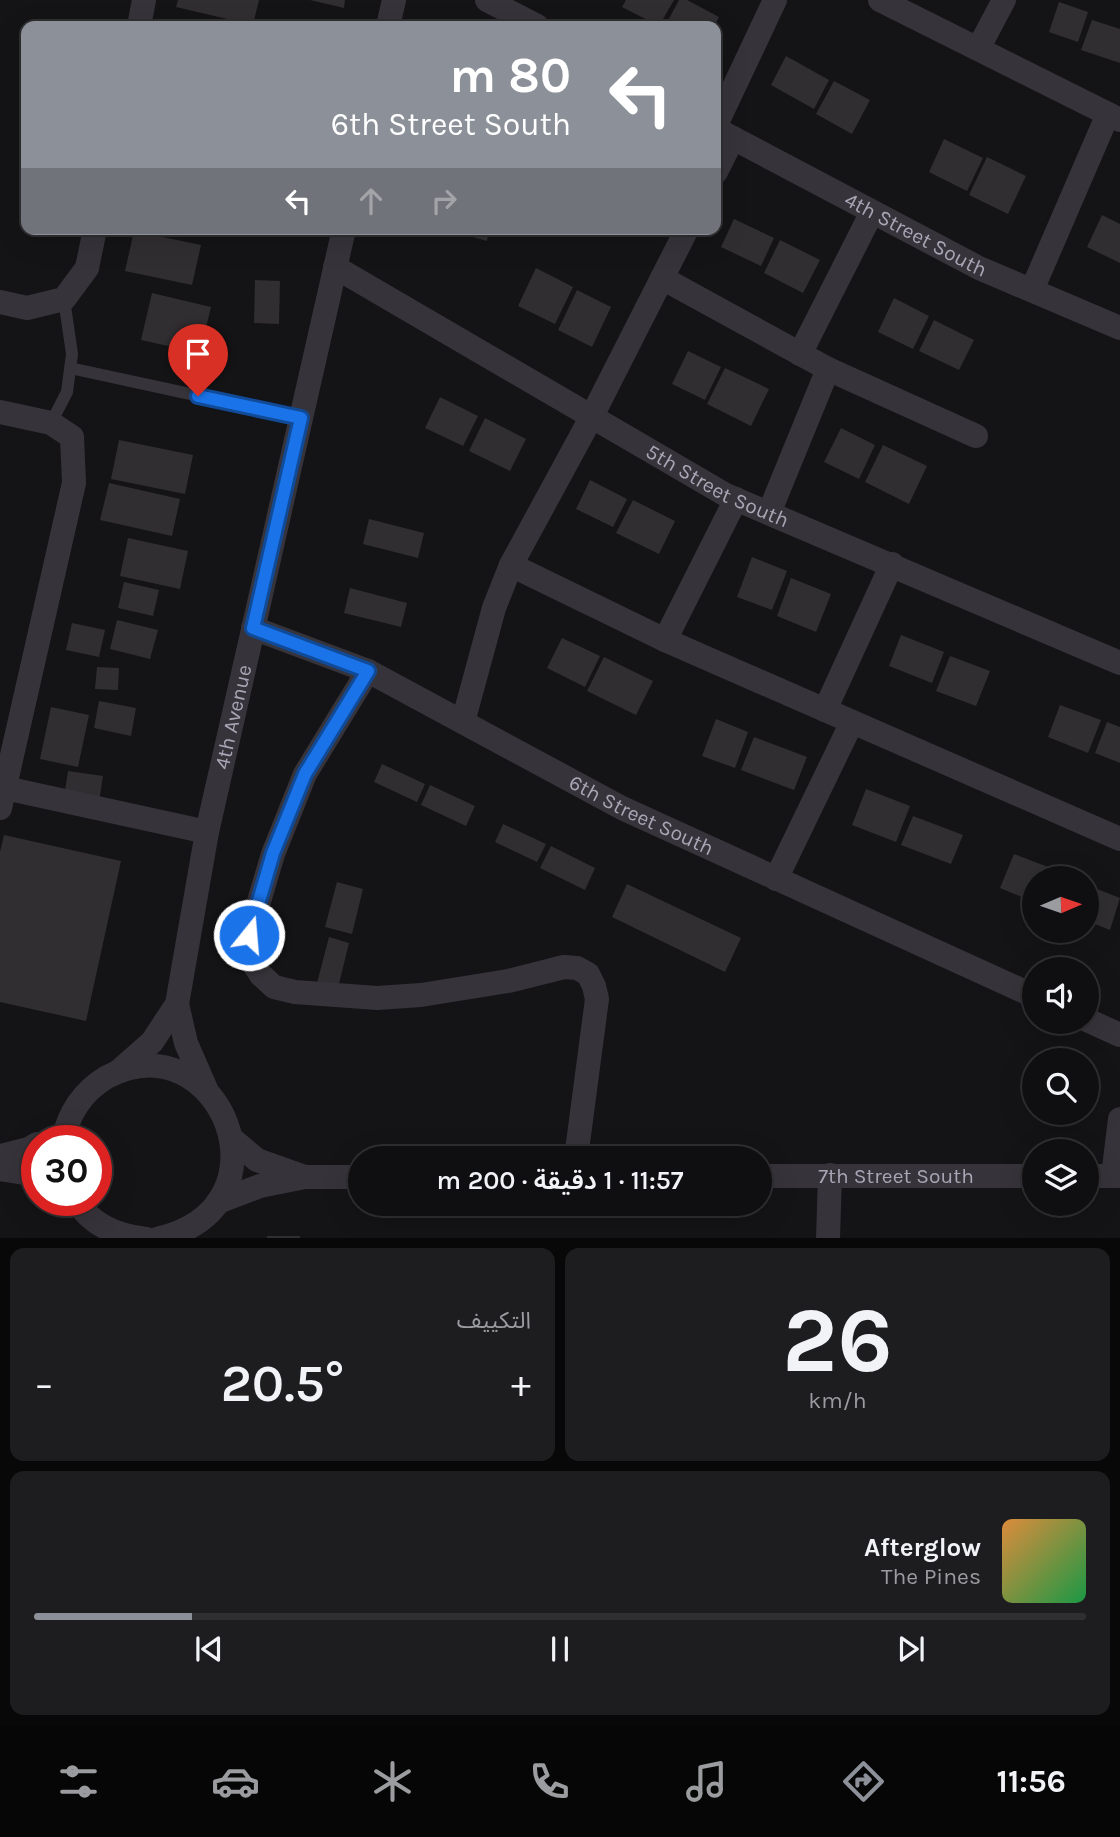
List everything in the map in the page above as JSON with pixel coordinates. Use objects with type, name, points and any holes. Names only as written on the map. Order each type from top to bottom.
[{"type":"street","points":[[140,21],[144,0]]},
{"type":"street","points":[[389,21],[394,0]]},
{"type":"street","points":[[487,0],[514,6],[531,21]]},
{"type":"street","points":[[721,131],[775,0]]},
{"type":"street","points":[[880,0],[1114,117],[1032,290]]},
{"type":"street","points":[[978,49],[1004,0]]},
{"type":"street","name":"4th Street South","points":[[721,131],[979,268],[1120,327]]},
{"type":"street","points":[[800,354],[872,212]]},
{"type":"street","points":[[0,302],[27,308],[64,299],[87,268],[94,235]]},
{"type":"street","name":"4th Avenue","points":[[232,1139],[223,1113],[207,1091],[186,1043],[177,1004],[207,832],[343,235]]},
{"type":"street","points":[[463,722],[494,608],[511,565],[592,416],[684,235]]},
{"type":"street","name":"5th Street South","points":[[335,267],[736,499],[1120,663]]},
{"type":"street","points":[[662,278],[828,369],[976,436]]},
{"type":"street","points":[[769,513],[828,369]]},
{"type":"street","points":[[0,412],[51,423],[72,437],[74,483],[2,798],[207,832]]},
{"type":"street","points":[[665,640],[736,499]]},
{"type":"street","points":[[511,565],[665,640],[1120,839]]},
{"type":"street","points":[[825,710],[892,565]]},
{"type":"street","name":"6th Street South","points":[[253,628],[368,671],[622,808],[1022,991]]},
{"type":"street","points":[[368,671],[305,774],[273,853],[249,935],[252,961],[261,975],[274,987],[295,992],[377,998],[421,995],[508,981],[564,967],[577,968],[588,974],[597,999],[578,1146]]},
{"type":"street","points":[[776,878],[852,722]]},
{"type":"street","name":"4th Avenue","points":[[68,1125],[77,1103],[95,1084],[119,1071],[152,1042],[177,1004]]},
{"type":"street","points":[[1099,1025],[1120,1035]]},
{"type":"street","points":[[119,1071],[142,1067],[166,1069],[188,1077],[207,1091]]},
{"type":"street","points":[[1116,1176],[1120,1119]]},
{"type":"street","points":[[232,1139],[257,1160],[305,1177]]},
{"type":"street","points":[[157,1238],[179,1234],[201,1221],[218,1202],[228,1182],[233,1161],[232,1139]]},
{"type":"street","points":[[0,1156],[21,1151]]},
{"type":"street","points":[[0,1169],[21,1172]]},
{"type":"street","name":"7th Street South","points":[[772,1175],[1022,1176]]},
{"type":"street","points":[[828,1238],[830,1175]]},
{"type":"street","points":[[218,1202],[260,1186],[305,1177],[348,1177]]},
{"type":"street","points":[[82,1216],[91,1238]]},
{"type":"street","points":[[90,1216],[99,1225],[125,1237],[146,1238]]},
{"type":"lane","points":[[51,423],[67,392],[72,354],[64,299]]},
{"type":"lane","points":[[70,368],[301,418]]},
{"type":"building","points":[[178,0],[259,0],[254,21],[236,21],[176,7]]},
{"type":"building","points":[[310,0],[345,0],[344,8]]},
{"type":"building","points":[[626,0],[674,0],[662,21],[649,21],[622,7]]},
{"type":"building","points":[[679,0],[687,0],[719,17],[717,21],[668,21]]},
{"type":"building","points":[[1059,2],[1088,12],[1078,42],[1049,32]]},
{"type":"building","points":[[1092,20],[1120,29],[1120,63],[1081,50]]},
{"type":"building","points":[[786,56],[829,80],[814,109],[771,85]]},
{"type":"building","points":[[834,81],[870,100],[852,134],[816,114]]},
{"type":"building","points":[[944,139],[983,158],[967,191],[929,172]]},
{"type":"building","points":[[987,157],[1026,176],[1008,214],[969,195]]},
{"type":"building","points":[[1102,215],[1120,224],[1120,263],[1087,247]]},
{"type":"building","points":[[734,219],[774,238],[761,266],[721,247]]},
{"type":"building","points":[[133,235],[153,235],[201,245],[192,285],[125,271]]},
{"type":"building","points":[[466,235],[488,235],[487,241]]},
{"type":"building","points":[[780,240],[820,260],[803,293],[764,273]]},
{"type":"building","points":[[536,268],[573,287],[555,324],[518,306]]},
{"type":"building","points":[[255,280],[280,281],[279,324],[254,323]]},
{"type":"building","points":[[577,290],[611,307],[592,347],[558,330]]},
{"type":"building","points":[[152,293],[211,307],[200,353],[141,340]]},
{"type":"building","points":[[894,298],[929,316],[913,349],[878,332]]},
{"type":"building","points":[[934,320],[974,340],[959,370],[919,351]]},
{"type":"building","points":[[688,351],[721,367],[705,400],[672,384]]},
{"type":"building","points":[[725,368],[769,389],[751,426],[707,404]]},
{"type":"building","points":[[440,397],[478,416],[463,446],[425,428]]},
{"type":"building","points":[[485,418],[526,439],[510,471],[469,451]]},
{"type":"building","points":[[841,428],[875,445],[859,479],[824,462]]},
{"type":"building","points":[[119,440],[193,455],[185,494],[111,479]]},
{"type":"building","points":[[883,445],[927,466],[909,504],[865,482]]},
{"type":"building","points":[[590,480],[627,499],[613,527],[576,509]]},
{"type":"building","points":[[109,483],[180,499],[172,536],[100,520]]},
{"type":"building","points":[[633,500],[675,521],[659,554],[616,533]]},
{"type":"building","points":[[369,519],[424,533],[418,558],[363,544]]},
{"type":"building","points":[[128,538],[188,551],[180,589],[120,576]]},
{"type":"building","points":[[752,557],[787,571],[772,610],[737,597]]},
{"type":"building","points":[[791,578],[831,594],[816,632],[777,616]]},
{"type":"building","points":[[124,582],[159,590],[153,616],[118,608]]},
{"type":"building","points":[[350,588],[407,603],[401,627],[344,613]]},
{"type":"building","points":[[117,620],[158,630],[150,659],[110,649]]},
{"type":"building","points":[[72,623],[105,630],[99,657],[66,650]]},
{"type":"building","points":[[901,635],[944,652],[932,683],[889,666]]},
{"type":"building","points":[[562,638],[600,656],[585,687],[547,668]]},
{"type":"building","points":[[950,656],[990,671],[976,706],[936,691]]},
{"type":"building","points":[[604,657],[653,681],[636,715],[587,691]]},
{"type":"building","points":[[97,667],[119,668],[118,690],[95,689]]},
{"type":"building","points":[[99,701],[136,708],[131,736],[94,728]]},
{"type":"building","points":[[1060,705],[1101,720],[1088,753],[1048,737]]},
{"type":"building","points":[[51,707],[89,715],[78,767],[40,759]]},
{"type":"building","points":[[716,719],[748,732],[735,768],[702,756]]},
{"type":"building","points":[[1107,722],[1120,727],[1120,763],[1095,753]]},
{"type":"building","points":[[754,737],[807,757],[794,790],[741,770]]},
{"type":"building","points":[[382,764],[425,784],[417,802],[374,782]]},
{"type":"building","points":[[68,771],[103,776],[99,802],[64,797]]},
{"type":"building","points":[[430,785],[475,806],[466,826],[421,805]]},
{"type":"building","points":[[866,789],[910,806],[896,842],[852,825]]},
{"type":"building","points":[[913,816],[963,835],[951,864],[901,845]]},
{"type":"building","points":[[503,824],[546,844],[537,862],[495,842]]},
{"type":"building","points":[[4,835],[121,861],[86,1021],[0,1002],[0,852]]},
{"type":"building","points":[[551,846],[595,868],[585,890],[540,868]]},
{"type":"building","points":[[1014,854],[1045,866],[1022,866],[1022,897],[1000,888]]},
{"type":"building","points":[[337,882],[363,889],[352,934],[325,927]]},
{"type":"building","points":[[627,884],[741,938],[725,972],[612,917]]},
{"type":"building","points":[[1099,890],[1120,898],[1110,930],[1099,926]]},
{"type":"building","points":[[329,937],[349,943],[338,988],[317,983]]},
{"type":"building","points":[[267,1236],[300,1236],[300,1238]]},
{"type":"route","points":[[198,396],[301,418],[253,628],[368,671],[305,774],[273,853],[249,935]]}]
